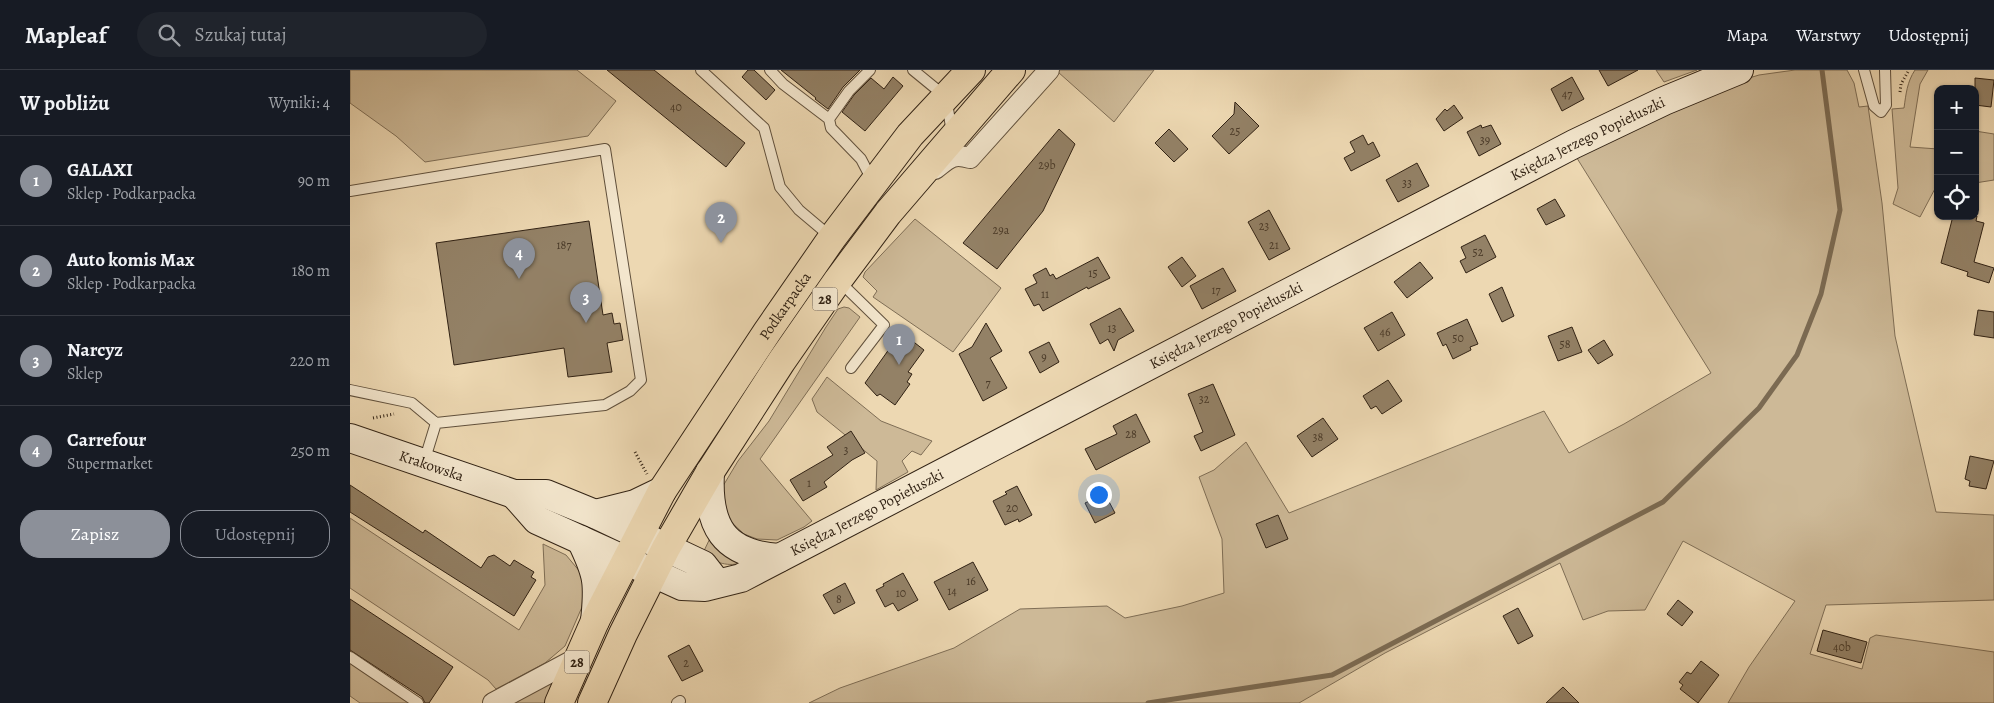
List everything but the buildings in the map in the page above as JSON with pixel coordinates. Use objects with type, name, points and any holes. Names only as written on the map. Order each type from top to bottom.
[{"type":"main road","name":"Podkarpacka","points":[[625,561],[639,534],[656,484],[762,340],[873,182],[910,135],[970,70]]},
{"type":"main road","name":"Podkarpacka","points":[[666,548],[710,472],[781,362],[838,280],[910,187],[1011,70]]},
{"type":"main road","name":"28","points":[[592,703],[666,548]]},
{"type":"main road","name":"28","points":[[559,703],[594,621],[625,561]]},
{"type":"street","name":"Podkarpacka","points":[[910,187],[950,157],[958,154],[970,158],[1048,70]]},
{"type":"street","name":"Księdza Jerzego Popiełuszki","points":[[625,561],[682,586],[705,587],[742,578],[1574,144],[1664,101],[1739,70]]},
{"type":"street","points":[[959,129],[965,130],[967,140],[977,145],[983,144]]},
{"type":"street","name":"Krakowska","points":[[350,438],[514,494],[546,494],[639,534]]},
{"type":"street","points":[[710,472],[710,498],[716,526],[725,537],[750,554],[759,557],[780,558]]},
{"type":"street","points":[[595,514],[635,504],[656,484]]},
{"type":"street","name":"Krakowska","points":[[514,494],[537,520],[625,561]]},
{"type":"street","points":[[639,534],[703,565],[717,583]]},
{"type":"street","points":[[581,540],[594,567],[598,591],[594,621]]},
{"type":"street","points":[[494,703],[579,657]]},
{"type":"lane","points":[[701,70],[764,128],[780,187],[799,210],[832,238]]},
{"type":"lane","points":[[770,70],[783,84],[829,119],[831,128],[861,160],[873,182]]},
{"type":"lane","points":[[829,119],[849,91],[870,70]]},
{"type":"lane","points":[[913,70],[946,97],[959,129]]},
{"type":"lane","points":[[1864,70],[1874,106],[1880,112],[1886,105],[1885,70]]},
{"type":"lane","points":[[350,191],[605,149],[641,380],[630,391],[605,405],[436,423],[412,402],[350,390]]},
{"type":"lane","points":[[838,280],[884,325],[851,368]]},
{"type":"lane","points":[[424,463],[436,423]]},
{"type":"lane","points":[[350,657],[418,703]]},
{"type":"path","points":[[1899,98],[1901,84],[1909,70]]},
{"type":"path","points":[[373,418],[385,414],[400,414]]},
{"type":"path","points":[[634,452],[656,484]]},
{"type":"shaded area","points":[[350,70],[577,70],[616,101],[588,136],[425,162],[396,136],[350,103]]},
{"type":"shaded area","points":[[1059,70],[1154,70],[1114,122],[1058,72]]},
{"type":"shaded area","points":[[1656,70],[1697,70],[1664,82]]},
{"type":"shaded area","points":[[1795,70],[1847,70],[1854,83],[1859,107],[1868,106],[1882,203],[1895,336],[1936,512],[1994,515],[1994,600],[1826,605],[1810,654],[1862,669],[1870,638],[1876,635],[1994,652],[1994,703],[1728,703],[1749,667],[1795,601],[1683,541],[1645,610],[1608,611],[1583,620],[1560,563],[1385,653],[1299,703],[809,703],[840,688],[954,648],[1020,609],[1107,606],[1125,618],[1182,606],[1224,593],[1222,539],[1199,477],[1214,470],[1246,442],[1289,513],[1544,411],[1569,453],[1624,424],[1711,373],[1575,155],[1736,82],[1759,75]]},
{"type":"shaded area","points":[[1915,70],[1928,70],[1920,84],[1910,147],[1934,149],[1934,191],[1920,217],[1893,204],[1898,188],[1892,109],[1904,108],[1906,93]]},
{"type":"shaded area","points":[[1979,132],[1994,134],[1994,180],[1979,182]]},
{"type":"shaded area","points":[[915,219],[1001,288],[953,352],[873,297],[877,291],[863,277],[865,272]]},
{"type":"shaded area","points":[[849,308],[860,317],[760,459],[812,521],[777,540],[757,539],[744,534],[731,522],[726,512],[723,486],[738,461],[769,421],[838,309]]},
{"type":"shaded area","points":[[827,377],[881,421],[932,441],[921,455],[912,451],[902,461],[908,472],[876,490],[877,461],[817,412],[812,399]]},
{"type":"shaded area","points":[[350,518],[519,630],[545,585],[543,544],[566,555],[581,573],[585,594],[582,607],[565,646],[545,663],[496,689],[488,680],[350,588]]},
{"type":"shaded area","points":[[713,532],[743,562],[727,564],[717,562],[702,555]]},
{"type":"shaded area","points":[[350,663],[411,703],[360,703],[350,696]]},
{"type":"shaded area","points":[[553,681],[554,684],[546,703],[515,703],[511,701]]},
{"type":"waterway","points":[[1148,703],[1332,675],[1663,502],[1759,408],[1797,355],[1821,294],[1840,210],[1822,70]]},
{"type":"place","name":"Auto komis Max","points":[[721,243]]},
{"type":"place","name":"Carrefour","points":[[519,279]]},
{"type":"place","name":"Narcyz","points":[[586,323]]},
{"type":"place","name":"GALAXI","points":[[899,365]]}]
